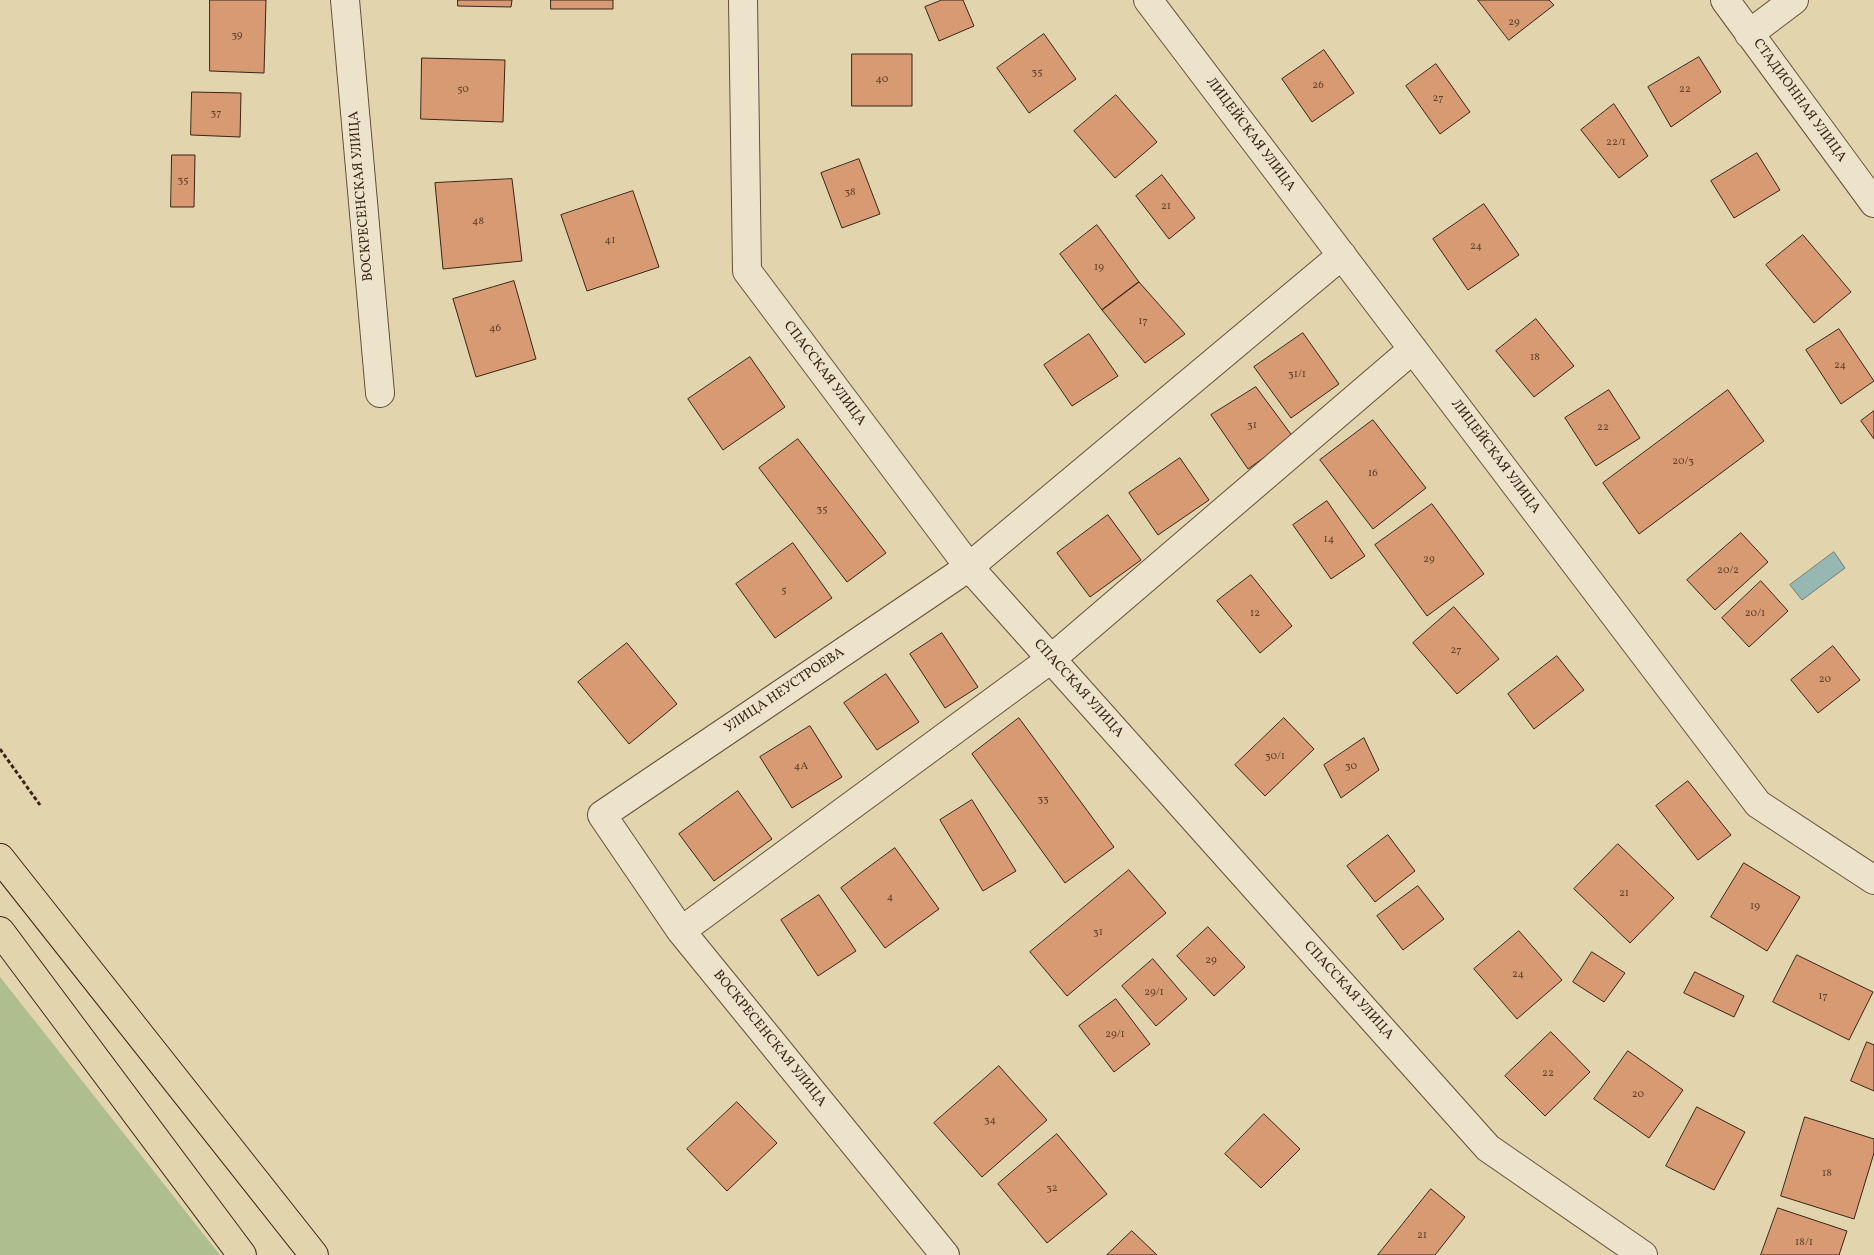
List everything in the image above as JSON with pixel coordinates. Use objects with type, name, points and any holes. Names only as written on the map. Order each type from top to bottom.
[{"type":"main road","points":[[0,858],[314,1255]]},
{"type":"main road","points":[[0,931],[242,1255]]},
{"type":"street","name":"ВОСКРЕСЕНСКАЯ УЛИЦА","points":[[345,0],[380,393]]},
{"type":"street","name":"СПАССКАЯ УЛИЦА","points":[[743,0],[747,271],[969,567],[1488,1148],[1643,1255]]},
{"type":"street","name":"ЛИЦЕЙСКАЯ УЛИЦА","points":[[1148,0],[1758,804],[1874,880]]},
{"type":"street","name":"СТАДИОННАЯ УЛИЦА","points":[[1725,0],[1874,203]]},
{"type":"street","points":[[1749,34],[1794,0]]},
{"type":"street","name":"УЛИЦА НЕУСТРОЕВА","points":[[602,815],[969,567],[1342,255]]},
{"type":"street","points":[[681,931],[1051,659],[1413,349]]},
{"type":"street","name":"ВОСКРЕСЕНСКАЯ УЛИЦА","points":[[602,815],[681,931],[945,1255]]},
{"type":"path","points":[[0,749],[40,806]]},
{"type":"green space","points":[[0,977],[220,1255],[0,1255]]},
{"type":"water","points":[[1834,552],[1845,568],[1802,600],[1790,585]]},
{"type":"building","points":[[210,0],[266,0],[264,73],[210,71]]},
{"type":"building","points":[[458,0],[512,0],[511,7],[458,6]]},
{"type":"building","points":[[551,0],[613,0],[613,9],[551,9]]},
{"type":"building","points":[[942,0],[963,0],[974,26],[939,41],[925,7]]},
{"type":"building","points":[[1478,0],[1549,0],[1554,5],[1509,40]]},
{"type":"building","points":[[1044,34],[1076,79],[1029,113],[997,68]]},
{"type":"building","points":[[1324,50],[1354,93],[1312,122],[1282,79]]},
{"type":"building","points":[[852,54],[912,54],[912,106],[852,106]]},
{"type":"building","points":[[1699,57],[1721,92],[1671,127],[1648,87]]},
{"type":"building","points":[[422,58],[505,60],[503,122],[421,119]]},
{"type":"building","points":[[1436,64],[1470,112],[1440,134],[1406,86]]},
{"type":"building","points":[[192,92],[241,93],[240,137],[191,135]]},
{"type":"building","points":[[1116,95],[1157,142],[1115,178],[1074,131]]},
{"type":"building","points":[[1614,104],[1648,156],[1619,178],[1581,130]]},
{"type":"building","points":[[1757,153],[1780,190],[1734,218],[1711,181]]},
{"type":"building","points":[[172,155],[195,155],[194,207],[171,207]]},
{"type":"building","points":[[859,159],[880,214],[842,228],[821,173]]},
{"type":"building","points":[[1162,175],[1195,218],[1169,239],[1136,196]]},
{"type":"building","points":[[512,179],[522,261],[443,269],[435,183]]},
{"type":"building","points":[[633,191],[659,267],[587,291],[561,215]]},
{"type":"building","points":[[1484,204],[1519,255],[1468,290],[1433,239]]},
{"type":"building","points":[[1097,225],[1139,282],[1102,310],[1060,254]]},
{"type":"building","points":[[1803,235],[1851,292],[1814,323],[1766,265]]},
{"type":"building","points":[[514,281],[536,359],[476,377],[453,299]]},
{"type":"building","points":[[1139,282],[1185,334],[1145,363],[1102,310]]},
{"type":"building","points":[[1536,319],[1574,366],[1534,397],[1496,351]]},
{"type":"building","points":[[1839,329],[1874,381],[1841,404],[1806,350]]},
{"type":"building","points":[[1303,333],[1339,384],[1291,418],[1254,367]]},
{"type":"building","points":[[1089,334],[1118,376],[1072,406],[1044,365]]},
{"type":"building","points":[[750,357],[785,407],[723,450],[688,399]]},
{"type":"building","points":[[1256,387],[1293,437],[1248,469],[1211,415]]},
{"type":"building","points":[[1609,390],[1640,438],[1596,466],[1565,418]]},
{"type":"building","points":[[1728,390],[1764,441],[1639,534],[1603,483]]},
{"type":"building","points":[[1874,411],[1874,439],[1861,421]]},
{"type":"building","points":[[1373,420],[1426,488],[1373,529],[1320,460]]},
{"type":"building","points":[[798,439],[886,553],[847,582],[759,468]]},
{"type":"building","points":[[1180,458],[1209,500],[1158,535],[1129,493]]},
{"type":"building","points":[[1327,501],[1365,556],[1331,579],[1293,525]]},
{"type":"building","points":[[1432,504],[1484,574],[1427,616],[1375,545]]},
{"type":"building","points":[[1108,515],[1141,560],[1090,597],[1057,553]]},
{"type":"building","points":[[1741,533],[1768,562],[1715,610],[1687,580]]},
{"type":"building","points":[[793,543],[832,598],[775,638],[736,584]]},
{"type":"building","points":[[1251,575],[1292,626],[1260,653],[1217,601]]},
{"type":"building","points":[[1761,581],[1788,611],[1749,647],[1722,618]]},
{"type":"building","points":[[1454,607],[1499,659],[1457,694],[1413,643]]},
{"type":"building","points":[[942,633],[978,687],[945,708],[910,654]]},
{"type":"building","points":[[627,643],[677,704],[629,744],[578,682]]},
{"type":"building","points":[[1833,646],[1860,680],[1818,713],[1791,680]]},
{"type":"building","points":[[1557,656],[1584,690],[1534,729],[1508,694]]},
{"type":"building","points":[[886,674],[919,722],[877,750],[844,703]]},
{"type":"building","points":[[1019,718],[1114,847],[1065,883],[972,754]]},
{"type":"building","points":[[1284,718],[1314,749],[1265,796],[1235,765]]},
{"type":"building","points":[[810,726],[842,777],[792,808],[760,757]]},
{"type":"building","points":[[1364,738],[1379,770],[1341,798],[1324,765]]},
{"type":"building","points":[[1688,781],[1731,835],[1698,860],[1656,806]]},
{"type":"building","points":[[738,791],[772,839],[714,881],[679,834]]},
{"type":"building","points":[[972,800],[1016,871],[983,891],[940,820]]},
{"type":"building","points":[[1388,835],[1415,871],[1375,902],[1347,866]]},
{"type":"building","points":[[1618,844],[1674,898],[1630,943],[1574,889]]},
{"type":"building","points":[[895,848],[939,909],[885,948],[841,888]]},
{"type":"building","points":[[1744,863],[1800,897],[1767,951],[1711,917]]},
{"type":"building","points":[[1129,870],[1166,913],[1067,996],[1030,952]]},
{"type":"building","points":[[1418,886],[1444,919],[1403,950],[1377,916]]},
{"type":"building","points":[[819,895],[856,951],[818,976],[781,920]]},
{"type":"building","points":[[1208,927],[1245,967],[1214,996],[1177,956]]},
{"type":"building","points":[[1519,931],[1562,980],[1517,1019],[1474,969]]},
{"type":"building","points":[[1592,952],[1625,973],[1604,1002],[1573,982]]},
{"type":"building","points":[[1797,955],[1873,992],[1849,1040],[1773,1002]]},
{"type":"building","points":[[1153,959],[1187,999],[1156,1026],[1122,986]]},
{"type":"building","points":[[1695,972],[1744,996],[1734,1017],[1684,993]]},
{"type":"building","points":[[1116,999],[1150,1044],[1114,1072],[1079,1026]]},
{"type":"building","points":[[1551,1032],[1590,1072],[1545,1116],[1505,1076]]},
{"type":"building","points":[[1867,1042],[1874,1045],[1874,1091],[1851,1081]]},
{"type":"building","points":[[1628,1051],[1683,1090],[1649,1138],[1594,1099]]},
{"type":"building","points":[[999,1066],[1047,1120],[982,1177],[934,1123]]},
{"type":"building","points":[[737,1102],[777,1143],[727,1191],[687,1149]]},
{"type":"building","points":[[1697,1107],[1745,1132],[1714,1190],[1666,1166]]},
{"type":"building","points":[[1264,1114],[1300,1149],[1261,1188],[1225,1154]]},
{"type":"building","points":[[1805,1117],[1874,1139],[1874,1153],[1854,1219],[1781,1196]]},
{"type":"building","points":[[1057,1134],[1107,1194],[1047,1243],[998,1184]]},
{"type":"building","points":[[1431,1189],[1465,1217],[1435,1255],[1378,1255]]},
{"type":"building","points":[[1778,1208],[1847,1231],[1839,1255],[1761,1255]]},
{"type":"building","points":[[1132,1231],[1157,1255],[1107,1255]]}]
